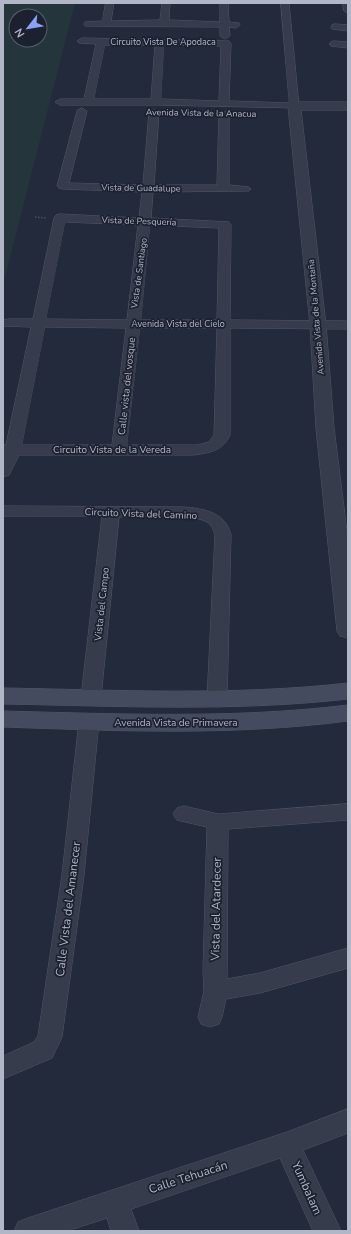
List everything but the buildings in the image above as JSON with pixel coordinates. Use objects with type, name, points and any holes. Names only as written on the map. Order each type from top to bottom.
[{"type":"main road","points":[[3,696],[217,700],[290,698],[348,691]]},
{"type":"main road","name":"Avenida Vista de Primavera","points":[[3,719],[184,724],[243,723],[348,713]]},
{"type":"street","points":[[106,23],[110,3]]},
{"type":"street","points":[[164,23],[166,3]]},
{"type":"street","points":[[224,3],[223,24],[226,43],[237,43]]},
{"type":"street","name":"Avenida Vista de la Montaña","points":[[285,3],[294,110],[318,325],[325,428],[348,631]]},
{"type":"street","points":[[347,3],[348,11]]},
{"type":"street","points":[[88,24],[164,23],[236,25]]},
{"type":"street","points":[[335,27],[348,28]]},
{"type":"street","points":[[82,41],[101,42]]},
{"type":"street","name":"Circuito Vista De Apodaca","points":[[85,106],[101,42],[226,43],[224,109]]},
{"type":"street","name":"Vista de Santiago","points":[[132,324],[146,222],[160,43]]},
{"type":"street","points":[[334,44],[348,45]]},
{"type":"street","name":"Avenida Vista de la Anacua","points":[[57,106],[294,110],[348,115]]},
{"type":"street","name":"Vista de Guadalupe","points":[[85,106],[63,186],[149,189],[245,189]]},
{"type":"street","name":"Avenida Vista de la Anacua","points":[[294,110],[348,106]]},
{"type":"street","points":[[223,188],[224,109]]},
{"type":"street","name":"Vista de Pesquería","points":[[39,323],[60,218],[146,222],[225,221],[223,324]]},
{"type":"street","name":"Avenida Vista del Cielo","points":[[8,323],[348,325]]},
{"type":"street","points":[[3,472],[39,323]]},
{"type":"street","name":"Calle vista del vosque","points":[[119,448],[132,324]]},
{"type":"street","name":"Circuito Vista de la Vereda","points":[[8,449],[205,449],[220,442],[222,435],[223,324]]},
{"type":"street","name":"Circuito Vista del Camino","points":[[3,511],[196,513],[213,518],[222,526],[223,535],[217,700]]},
{"type":"street","name":"Vista del Campo","points":[[91,697],[111,511]]},
{"type":"street","name":"Calle Vista del Amanecer","points":[[3,1068],[43,1050],[50,1037],[73,875],[89,721]]},
{"type":"street","points":[[184,814],[218,822],[348,812]]},
{"type":"street","name":"Vista del Atardecer","points":[[210,1017],[216,991],[215,971],[218,822]]},
{"type":"street","points":[[216,991],[280,978],[348,958]]},
{"type":"street","name":"Calle Tehuacán","points":[[28,1231],[287,1144],[348,1121]]},
{"type":"street","name":"Yumbalam","points":[[287,1144],[327,1231]]},
{"type":"street","points":[[115,1201],[125,1231]]},
{"type":"shaded area","points":[[3,3],[75,3],[3,285]]}]
